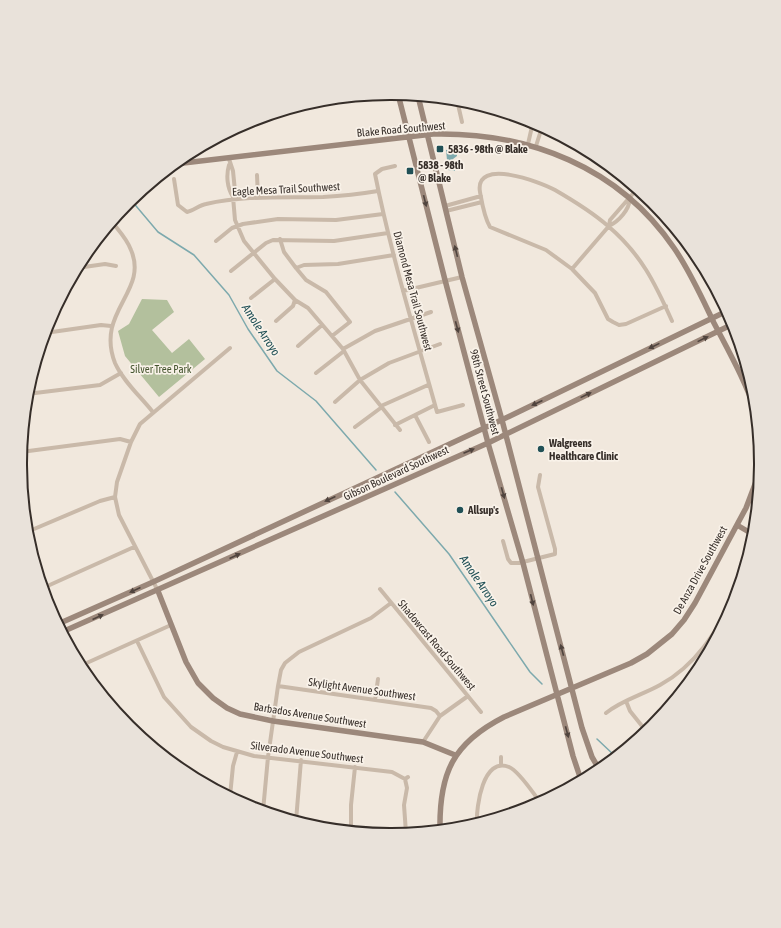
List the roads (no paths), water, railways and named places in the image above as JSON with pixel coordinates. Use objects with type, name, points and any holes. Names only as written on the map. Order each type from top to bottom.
[{"type":"street","name":"98th Street Southwest","points":[[400,100],[488,443],[523,563],[579,774]]},
{"type":"street","name":"98th Street Southwest","points":[[419,102],[462,277],[502,420],[584,736],[597,763]]},
{"type":"street","points":[[459,107],[462,122]]},
{"type":"street","points":[[528,144],[532,129]]},
{"type":"street","points":[[536,146],[540,133]]},
{"type":"street","name":"Blake Road Southwest","points":[[187,164],[229,162],[427,134],[484,136],[536,146],[592,171],[630,199],[655,224],[674,247],[685,265],[718,331]]},
{"type":"street","points":[[229,162],[233,171],[235,191],[233,198],[237,226],[244,242],[275,279],[295,300],[308,308],[344,350],[360,380],[400,430]]},
{"type":"street","points":[[229,162],[227,172],[228,183],[229,192],[233,198]]},
{"type":"street","name":"Diamond Mesa Trail Southwest","points":[[395,166],[382,169],[375,174],[383,214],[428,385],[437,412],[463,405]]},
{"type":"street","points":[[666,306],[626,324],[616,323],[608,319],[595,293],[572,269],[546,250],[525,240],[490,227],[482,202],[479,185],[482,178],[490,174],[499,173],[514,175],[554,189],[583,207],[609,226],[638,255],[654,280],[666,306],[672,321]]},
{"type":"street","points":[[257,175],[258,198]]},
{"type":"street","name":"Eagle Mesa Trail Southwest","points":[[174,179],[178,205],[187,212],[196,210],[204,204],[233,198],[323,197],[378,191]]},
{"type":"street","points":[[228,183],[234,182]]},
{"type":"street","points":[[609,226],[610,220],[633,194]]},
{"type":"street","points":[[446,209],[460,202],[481,196]]},
{"type":"street","points":[[572,269],[609,226],[623,214],[629,206],[630,199]]},
{"type":"street","points":[[460,202],[461,207]]},
{"type":"street","points":[[446,209],[482,202]]},
{"type":"street","points":[[618,210],[623,214]]},
{"type":"street","points":[[216,240],[237,226],[278,219],[336,220],[383,214]]},
{"type":"street","points":[[115,226],[132,251],[135,274],[132,287],[115,314],[112,326],[112,350],[121,374],[152,411]]},
{"type":"street","points":[[231,271],[266,243],[280,239],[334,241],[388,233]]},
{"type":"street","points":[[280,239],[284,252],[306,280],[326,292],[350,322],[332,336]]},
{"type":"street","points":[[296,268],[304,265],[338,264],[394,255]]},
{"type":"street","points":[[85,267],[105,264],[116,266]]},
{"type":"street","points":[[403,291],[462,277]]},
{"type":"street","points":[[251,298],[275,279]]},
{"type":"street","points":[[276,321],[293,306],[295,300]]},
{"type":"street","points":[[316,373],[344,350],[375,331],[431,312]]},
{"type":"street","name":"Gibson Boulevard Southwest","points":[[63,622],[153,582],[484,427],[502,420],[721,314]]},
{"type":"street","points":[[298,346],[322,324]]},
{"type":"street","points":[[52,332],[101,325],[112,326]]},
{"type":"street","name":"Gibson Boulevard Southwest","points":[[67,630],[158,591],[488,443],[505,433],[727,327]]},
{"type":"street","points":[[718,331],[747,394]]},
{"type":"street","points":[[335,402],[360,380],[389,363],[420,352],[425,348],[440,344]]},
{"type":"street","points":[[158,591],[134,547],[119,515],[115,497],[117,482],[131,442],[140,424],[152,411],[230,348]]},
{"type":"street","points":[[34,393],[100,385],[121,374]]},
{"type":"street","points":[[355,427],[382,406],[428,385]]},
{"type":"street","points":[[395,425],[435,405]]},
{"type":"street","points":[[415,415],[429,442]]},
{"type":"street","points":[[28,451],[120,439],[131,442]]},
{"type":"street","points":[[503,541],[509,561],[514,564],[554,555],[556,550],[538,487],[540,476]]},
{"type":"street","name":"De Anza Drive Southwest","points":[[455,755],[465,744],[487,726],[557,694],[631,663],[653,650],[672,634],[684,620],[695,603],[737,525],[753,492]]},
{"type":"street","points":[[33,529],[100,501],[115,497]]},
{"type":"street","points":[[737,525],[748,531]]},
{"type":"street","points":[[48,586],[134,547]]},
{"type":"street","name":"Shadowcast Road Southwest","points":[[380,589],[481,712]]},
{"type":"street","name":"Barbados Avenue Southwest","points":[[158,591],[186,662],[198,682],[213,698],[240,714],[273,721],[423,742],[455,755]]},
{"type":"street","points":[[264,804],[268,757],[280,670],[291,656],[368,620],[391,603]]},
{"type":"street","points":[[87,664],[172,625]]},
{"type":"street","name":"Silverado Avenue Southwest","points":[[136,641],[158,686],[182,718],[211,741],[237,752],[392,772],[406,778],[407,788],[404,806],[406,827]]},
{"type":"street","points":[[606,713],[618,704],[662,684],[693,661],[705,646]]},
{"type":"street","points":[[375,700],[378,679]]},
{"type":"street","name":"Skylight Avenue Southwest","points":[[278,686],[431,708],[440,716]]},
{"type":"street","points":[[423,742],[440,716],[468,696]]},
{"type":"street","points":[[626,701],[630,711],[642,726]]},
{"type":"street","points":[[230,790],[232,766],[237,752]]},
{"type":"street","points":[[440,824],[442,790],[455,755]]},
{"type":"street","points":[[501,757],[501,766]]},
{"type":"street","points":[[296,815],[301,760]]},
{"type":"street","points":[[477,817],[477,803],[486,779],[492,770],[501,766],[512,768],[536,797]]},
{"type":"street","points":[[351,825],[351,805],[355,767]]},
{"type":"water","points":[[457,148],[457,156],[453,159],[455,171],[448,170],[446,150]]},
{"type":"waterway","name":"Amole Arroyo","points":[[135,205],[158,232],[194,255],[229,295],[248,329],[277,371],[316,401],[376,470]]},
{"type":"waterway","name":"Amole Arroyo","points":[[395,492],[449,554],[530,672],[542,684]]},
{"type":"waterway","name":"Amole Arroyo","points":[[597,739],[611,752]]},
{"type":"place","name":"5836 - 98th @ Blake","points":[[440,149]]},
{"type":"place","name":"5838 - 98th @ Blake","points":[[410,171]]},
{"type":"place","name":"Walgreens Healthcare Clinic","points":[[541,449]]},
{"type":"place","name":"Allsup's","points":[[460,510]]},
{"type":"park label","name":"Silver Tree Park","points":[[161,369]]}]
